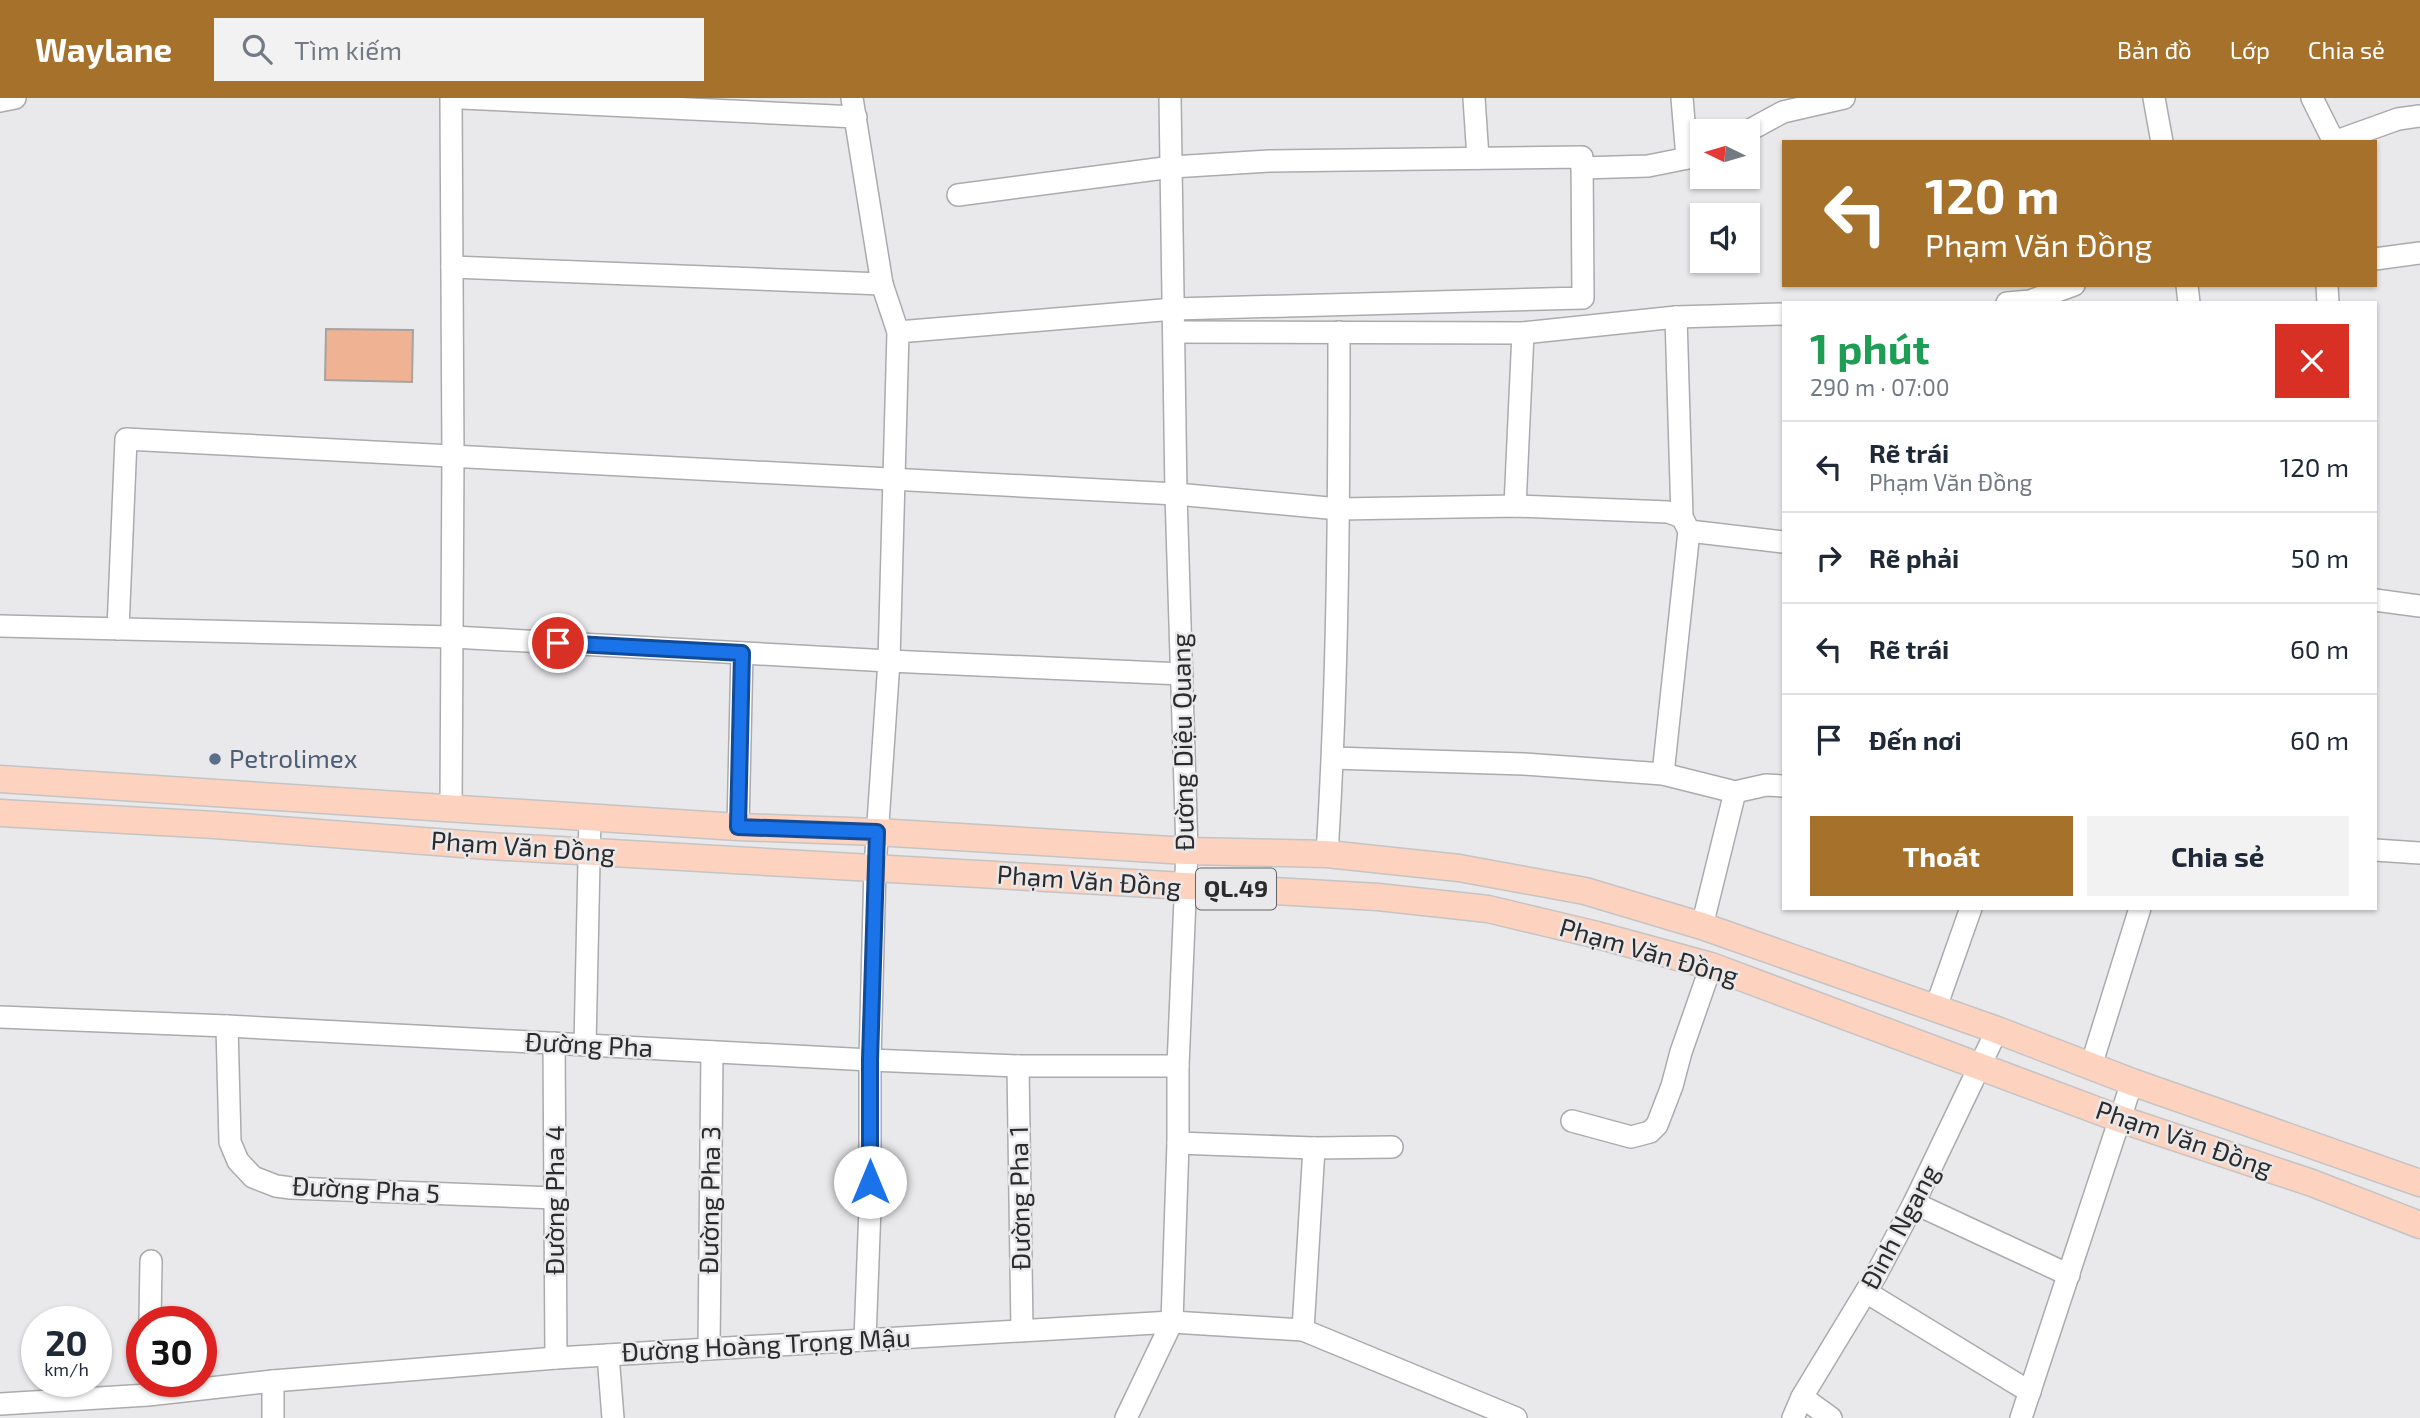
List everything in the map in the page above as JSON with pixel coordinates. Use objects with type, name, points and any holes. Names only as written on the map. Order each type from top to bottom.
[{"type":"main road","name":"Phạm Văn Đồng","points":[[0,779],[738,827],[877,832],[1187,850],[1327,854],[1459,868],[1585,891],[1702,926],[2420,1183]]},
{"type":"main road","name":"Phạm Văn Đồng","points":[[0,813],[1378,897],[1488,909],[1711,966],[2120,1119],[2312,1183],[2420,1225]]},
{"type":"street","points":[[0,101],[15,98]]},
{"type":"street","points":[[451,98],[451,807]]},
{"type":"street","points":[[462,98],[854,108],[882,284],[898,332],[889,661],[875,867],[870,1060],[870,1207],[865,1340]]},
{"type":"street","name":"Đường Diệu Quang","points":[[1126,1418],[1172,1322],[1178,1143],[1178,1066],[1187,850],[1176,494],[1170,98]]},
{"type":"street","points":[[1474,98],[1478,158]]},
{"type":"street","points":[[1682,98],[1690,134]]},
{"type":"street","points":[[1760,124],[1783,112],[1843,98]]},
{"type":"street","points":[[2154,98],[2162,140]]},
{"type":"street","points":[[2312,98],[2333,140]]},
{"type":"street","points":[[2340,140],[2398,119],[2420,116]]},
{"type":"street","points":[[898,332],[1174,309],[1583,298],[1583,157],[1269,161],[1172,167],[958,195]]},
{"type":"street","points":[[1583,169],[1648,166],[1690,157]]},
{"type":"street","points":[[2377,258],[2420,253]]},
{"type":"street","points":[[452,267],[882,284]]},
{"type":"street","points":[[2030,301],[2068,287]]},
{"type":"street","points":[[1175,332],[1523,333],[1676,317],[1782,314]]},
{"type":"street","points":[[1663,774],[1686,524],[1676,317]]},
{"type":"street","points":[[1327,854],[1333,758],[1339,509],[1339,332]]},
{"type":"street","points":[[1515,506],[1523,333]]},
{"type":"street","points":[[118,628],[126,439],[1176,494],[1339,509],[1515,506],[1668,512],[1686,524],[1782,542]]},
{"type":"street","points":[[2377,600],[2420,606]]},
{"type":"street","points":[[0,626],[453,637],[1182,674]]},
{"type":"street","points":[[738,827],[742,653]]},
{"type":"street","points":[[1333,758],[1524,764],[1663,774],[1735,792],[1766,785],[1782,786]]},
{"type":"street","points":[[1702,926],[1735,792]]},
{"type":"street","points":[[585,1045],[590,816]]},
{"type":"street","points":[[2377,850],[2420,853]]},
{"type":"street","points":[[1935,1010],[1969,910]]},
{"type":"street","points":[[2091,1066],[2139,910]]},
{"type":"street","points":[[1572,1121],[1631,1137],[1650,1132],[1657,1125],[1711,966]]},
{"type":"street","name":"Đường Pha","points":[[0,1017],[227,1026],[870,1060],[1018,1066],[1178,1066]]},
{"type":"street","name":"Đường Pha 5","points":[[227,1026],[230,1142],[238,1161],[253,1177],[276,1186],[291,1188],[555,1198]]},
{"type":"street","name":"Đình Ngang","points":[[1793,1418],[1802,1397],[1866,1292],[1914,1203],[1997,1030]]},
{"type":"street","name":"Đường Pha 4","points":[[554,1043],[556,1358]]},
{"type":"street","name":"Đường Pha 3","points":[[709,1349],[712,1052]]},
{"type":"street","name":"Đường Pha 1","points":[[1018,1066],[1022,1329]]},
{"type":"street","points":[[2021,1418],[2132,1082]]},
{"type":"street","points":[[1178,1143],[1314,1149],[1392,1147]]},
{"type":"street","points":[[1303,1330],[1314,1149]]},
{"type":"street","points":[[1914,1203],[2069,1275]]},
{"type":"street","points":[[150,1306],[151,1261]]},
{"type":"street","points":[[1866,1292],[2030,1392]]},
{"type":"street","name":"Đường Hoàng Trọng Mậu","points":[[217,1384],[556,1358],[1172,1322],[1303,1330],[1516,1418]]},
{"type":"street","points":[[608,1355],[613,1418]]},
{"type":"street","points":[[273,1381],[273,1418]]},
{"type":"street","name":"Đường Hoàng Trọng Mậu","points":[[0,1404],[126,1390]]},
{"type":"street","points":[[1802,1397],[1830,1418]]},
{"type":"building","points":[[326,329],[413,330],[412,382],[325,380]]},
{"type":"place","name":"Petrolimex","points":[[215,759]]},
{"type":"route","points":[[558,643],[742,653],[738,827],[877,832],[870,1060],[870,1182]]}]
